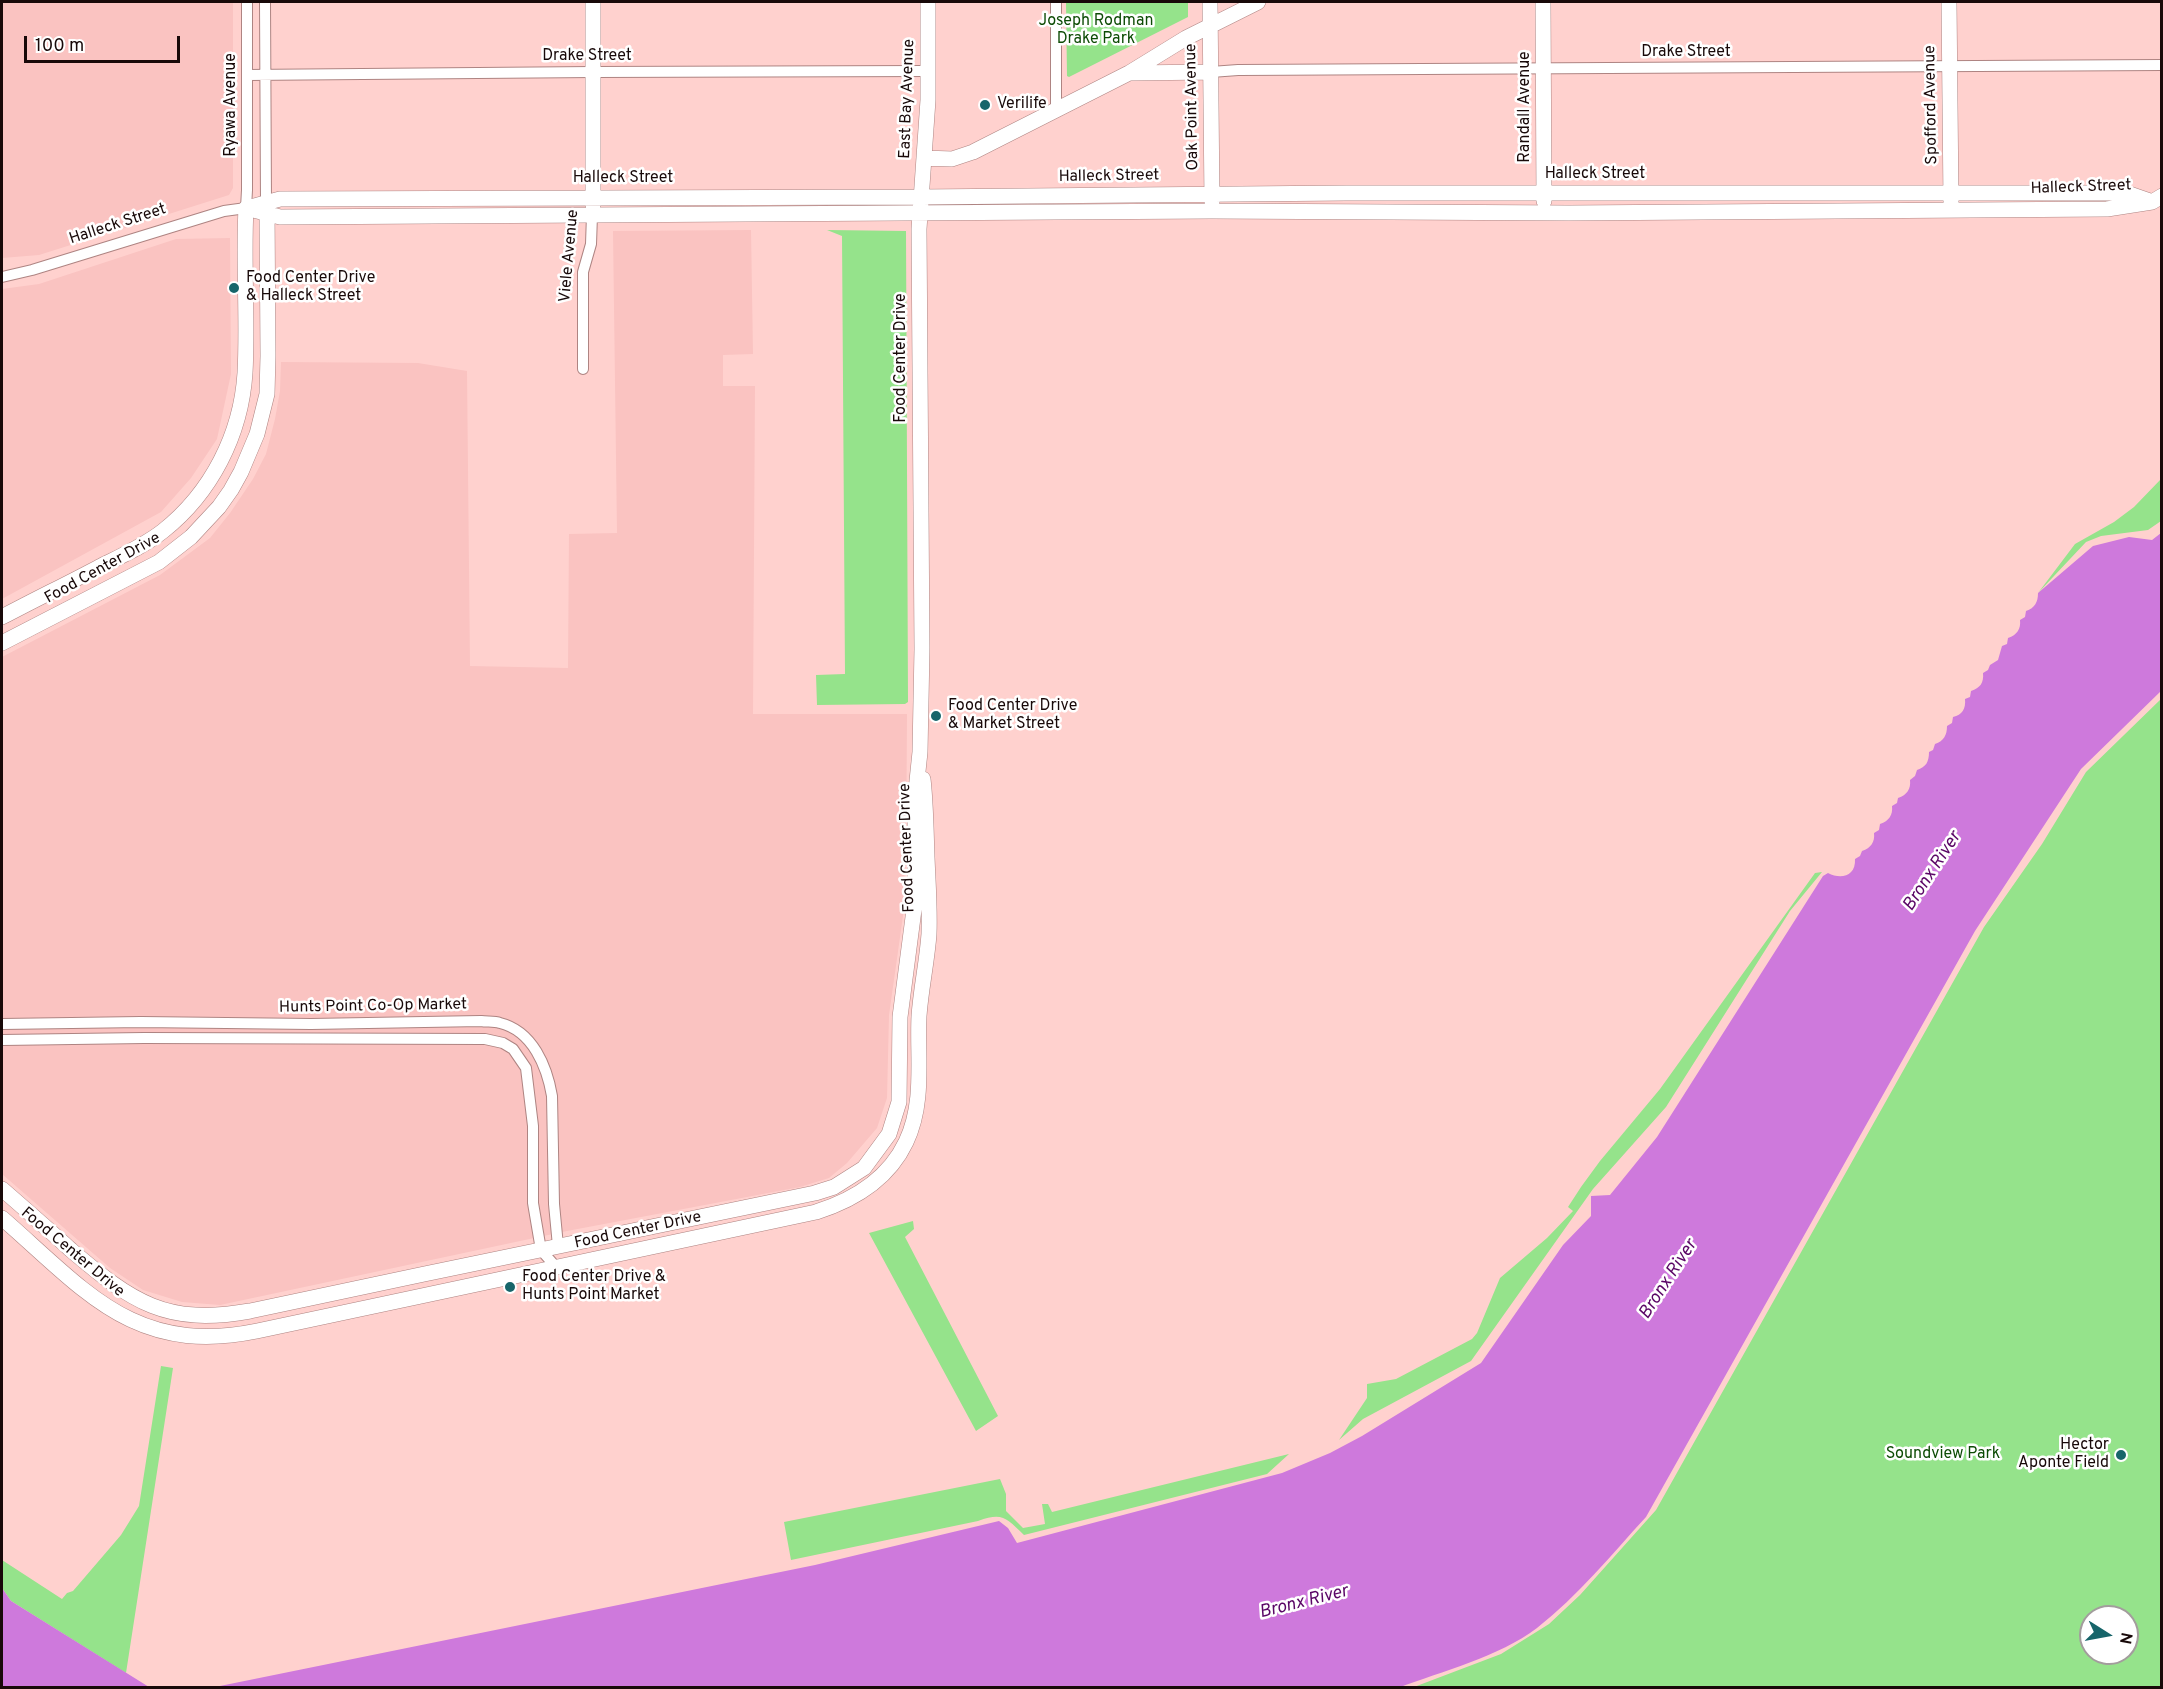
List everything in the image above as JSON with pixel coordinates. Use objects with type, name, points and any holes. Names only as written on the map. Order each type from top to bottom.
[{"type":"main road","name":"Viele Avenue","points":[[592,215],[593,2]]},
{"type":"main road","name":"East Bay Avenue","points":[[920,214],[928,71],[928,2]]},
{"type":"main road","name":"Oak Point Avenue","points":[[1210,2],[1212,211]]},
{"type":"main road","points":[[924,158],[952,159],[973,152],[1129,73],[1186,38],[1258,2]]},
{"type":"main road","name":"Randall Avenue","points":[[1543,2],[1544,213]]},
{"type":"main road","name":"Spofford Avenue","points":[[1949,2],[1951,209]]},
{"type":"main road","points":[[1129,73],[1211,72]]},
{"type":"main road","name":"Halleck Street","points":[[267,208],[289,199],[1212,194],[2127,193],[2157,199]]},
{"type":"main road","name":"Halleck Street","points":[[267,208],[280,217],[1212,211],[1544,213],[2108,208],[2157,199]]},
{"type":"main road","points":[[246,208],[267,208]]},
{"type":"main road","name":"Food Center Drive","points":[[2,617],[146,542],[176,520],[212,477],[232,436],[243,391],[246,208]]},
{"type":"main road","name":"Food Center Drive","points":[[2,644],[141,572],[175,551],[219,507],[241,472],[257,434],[267,394],[267,208]]},
{"type":"main road","name":"Food Center Drive","points":[[2,1189],[118,1288],[163,1310],[197,1316],[214,1316],[250,1311],[824,1191],[845,1181],[874,1158],[893,1125],[899,1102],[900,1011],[915,902],[915,800],[920,752],[922,638],[920,214]]},
{"type":"main road","points":[[2,634],[56,616]]},
{"type":"main road","name":"Food Center Drive","points":[[2,1218],[110,1309],[127,1319],[151,1328],[174,1335],[197,1338],[238,1335],[816,1212],[841,1204],[878,1180],[893,1163],[906,1143],[919,1099],[920,1014],[928,935],[926,801],[920,752]]},
{"type":"main road","points":[[646,1248],[678,1232],[713,1223],[758,1205]]},
{"type":"street","name":"Ryawa Avenue","points":[[246,208],[247,2]]},
{"type":"street","name":"Ryawa Avenue","points":[[265,2],[267,208]]},
{"type":"street","points":[[1056,2],[1056,109]]},
{"type":"street","name":"Drake Street","points":[[1211,72],[1238,70],[2162,65]]},
{"type":"street","name":"Drake Street","points":[[247,75],[928,71]]},
{"type":"street","name":"Halleck Street","points":[[2,277],[49,265],[224,211],[246,208]]},
{"type":"street","name":"Viele Avenue","points":[[583,369],[583,272],[591,244],[592,215]]},
{"type":"street","name":"Hunts Point Co-Op Market","points":[[2,1024],[141,1022],[311,1024],[481,1021],[508,1026],[524,1038],[539,1054],[549,1080],[552,1096],[554,1204],[558,1246]]},
{"type":"street","name":"Hunts Point Co-Op Market","points":[[2,1040],[486,1039],[503,1043],[513,1049],[526,1068],[533,1126],[533,1203],[540,1250]]},
{"type":"street","points":[[540,1250],[556,1267]]},
{"type":"shaded area","points":[[2,2],[233,2],[233,188],[229,195],[39,255],[2,258]]},
{"type":"shaded area","points":[[751,230],[753,354],[723,355],[723,386],[755,386],[753,714],[907,714],[906,867],[903,916],[889,1015],[887,1098],[877,1128],[847,1163],[829,1178],[800,1187],[567,1231],[220,1305],[182,1302],[143,1290],[110,1268],[2,1174],[2,657],[160,575],[210,538],[253,479],[266,454],[280,391],[281,362],[418,363],[467,371],[470,666],[568,668],[569,534],[617,533],[613,231]]},
{"type":"shaded area","points":[[230,238],[231,374],[217,439],[191,478],[161,512],[2,599],[2,289],[39,284],[176,239]]},
{"type":"green space","name":"Joseph Rodman Drake Park","points":[[1066,2],[1188,2],[1188,17],[1069,77],[1067,76]]},
{"type":"green space","points":[[827,230],[906,231],[908,702],[905,704],[817,705],[816,675],[845,674],[842,236]]},
{"type":"green space","points":[[2161,479],[2161,521],[2148,530],[2101,536],[2086,542],[2038,593],[2075,544],[2114,522],[2134,507]]},
{"type":"green space","name":"Soundview Park","points":[[2161,699],[2161,1687],[1414,1687],[1501,1654],[1549,1624],[1580,1595],[1656,1510],[1984,927],[2042,844],[2086,772]]},
{"type":"green space","points":[[1822,872],[1790,911],[1666,1107],[1593,1189],[1471,1361],[1363,1419],[1339,1440],[1367,1398],[1367,1384],[1396,1379],[1472,1339],[1477,1333],[1500,1278],[1547,1238],[1573,1211],[1568,1207],[1600,1161],[1660,1089],[1815,873]]},
{"type":"green space","points":[[913,1221],[914,1229],[905,1237],[998,1416],[976,1431],[869,1233]]},
{"type":"green space","points":[[161,1366],[173,1368],[126,1673],[11,1601],[2,1588],[2,1560],[62,1599],[67,1593],[73,1591],[121,1535],[139,1506]]},
{"type":"green space","points":[[1289,1454],[1267,1474],[1024,1535],[1004,1518],[993,1517],[791,1560],[784,1522],[1000,1479],[1006,1494],[1006,1511],[1023,1528],[1045,1524],[1042,1504],[1048,1504],[1052,1512]]},
{"type":"water","name":"Bronx River","points":[[2161,533],[2161,691],[2081,769],[1975,931],[1646,1517],[1594,1575],[1552,1616],[1522,1638],[1488,1655],[1398,1688],[215,1687],[815,1565],[999,1521],[1008,1528],[1017,1543],[1282,1473],[1330,1453],[1362,1436],[1481,1363],[1563,1245],[1591,1216],[1591,1196],[1610,1195],[1657,1137],[1823,876],[1828,873],[1838,876],[1847,875],[1855,865],[1855,859],[1872,844],[1874,833],[1879,830],[1880,824],[1890,817],[1892,806],[1897,803],[1898,798],[1908,791],[1910,780],[1915,776],[1917,770],[1926,764],[1929,752],[1944,737],[1953,717],[1963,711],[1965,699],[1970,697],[1971,691],[1981,685],[1983,673],[1998,660],[2002,646],[2007,644],[2008,638],[2018,631],[2020,620],[2035,604],[2038,593],[2093,546],[2129,537],[2152,540]]},
{"type":"water","points":[[2,1588],[11,1601],[149,1687],[2,1687]]},
{"type":"place","name":"Verilife","points":[[985,105]]},
{"type":"place","name":"Food Center Drive & Halleck Street","points":[[234,288]]},
{"type":"place","name":"Food Center Drive & Market Street","points":[[936,716]]},
{"type":"place","name":"Food Center Drive & Hunts Point Market","points":[[510,1287]]},
{"type":"place","name":"Hector Aponte Field","points":[[2121,1455]]}]
